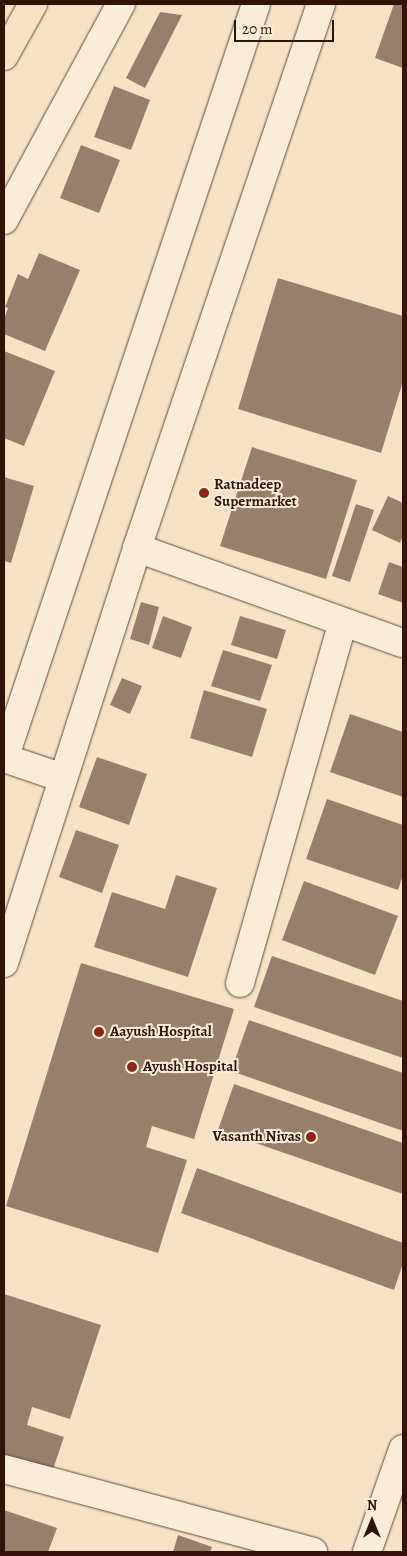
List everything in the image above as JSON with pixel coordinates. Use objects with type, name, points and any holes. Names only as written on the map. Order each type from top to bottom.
[{"type":"main road","points":[[4,56],[33,4]]},
{"type":"street","points":[[4,220],[121,4]]},
{"type":"street","points":[[63,778],[4,758],[10,713],[256,4]]},
{"type":"street","points":[[4,963],[137,548],[321,4]]},
{"type":"street","points":[[137,548],[403,643]]},
{"type":"street","points":[[240,984],[343,622]]},
{"type":"street","points":[[367,1552],[403,1449]]},
{"type":"street","points":[[4,1470],[313,1552]]},
{"type":"building","points":[[394,4],[403,4],[403,68],[375,58]]},
{"type":"building","points":[[160,12],[182,15],[145,88],[126,78]]},
{"type":"building","points":[[114,86],[150,100],[131,150],[94,137]]},
{"type":"building","points":[[81,145],[120,160],[99,213],[60,198]]},
{"type":"building","points":[[39,253],[80,270],[45,351],[4,334],[4,319],[8,308],[5,307],[18,274],[28,279]]},
{"type":"building","points":[[278,278],[403,316],[403,381],[381,453],[238,409]]},
{"type":"building","points":[[4,351],[55,371],[24,446],[4,438]]},
{"type":"building","points":[[252,447],[357,480],[326,579],[220,546]]},
{"type":"building","points":[[4,477],[34,486],[11,563],[4,561]]},
{"type":"building","points":[[388,496],[403,503],[403,536],[400,543],[372,530]]},
{"type":"building","points":[[356,504],[374,510],[350,582],[332,576]]},
{"type":"building","points":[[389,562],[403,567],[403,603],[378,594]]},
{"type":"building","points":[[141,602],[159,607],[149,645],[130,639]]},
{"type":"building","points":[[163,616],[192,627],[181,658],[152,648]]},
{"type":"building","points":[[240,616],[286,630],[277,659],[231,645]]},
{"type":"building","points":[[223,650],[272,665],[260,701],[211,686]]},
{"type":"building","points":[[122,678],[142,686],[130,714],[110,705]]},
{"type":"building","points":[[204,690],[267,709],[252,757],[190,738]]},
{"type":"building","points":[[350,714],[403,732],[403,797],[330,772]]},
{"type":"building","points":[[97,757],[147,774],[129,825],[79,807]]},
{"type":"building","points":[[327,799],[403,825],[403,875],[398,890],[306,859]]},
{"type":"building","points":[[76,830],[119,845],[102,893],[59,877]]},
{"type":"building","points":[[176,875],[217,888],[188,977],[94,947],[112,892],[165,909]]},
{"type":"building","points":[[304,881],[398,916],[375,975],[282,940]]},
{"type":"building","points":[[272,956],[403,1001],[403,1058],[254,1007]]},
{"type":"building","name":"Ayush Hospital","points":[[81,963],[234,1009],[194,1139],[152,1126],[146,1147],[187,1160],[158,1253],[6,1206]]},
{"type":"building","points":[[249,1020],[403,1073],[403,1131],[231,1071]]},
{"type":"building","name":"Vasanth Nivas","points":[[234,1084],[403,1143],[403,1194],[218,1130]]},
{"type":"building","points":[[197,1168],[403,1243],[403,1263],[394,1290],[181,1213]]},
{"type":"building","points":[[4,1294],[101,1325],[70,1419],[32,1407],[27,1425],[64,1437],[50,1478],[4,1463]]},
{"type":"building","points":[[4,1510],[57,1528],[48,1552],[4,1552]]},
{"type":"building","points":[[178,1535],[212,1547],[210,1552],[173,1552]]},
{"type":"place","name":"Ratnadeep Supermarket","points":[[204,493]]},
{"type":"place","name":"Aayush Hospital","points":[[99,1032]]},
{"type":"place","name":"Ayush Hospital","points":[[132,1067]]},
{"type":"place","name":"Vasanth Nivas","points":[[311,1137]]}]
